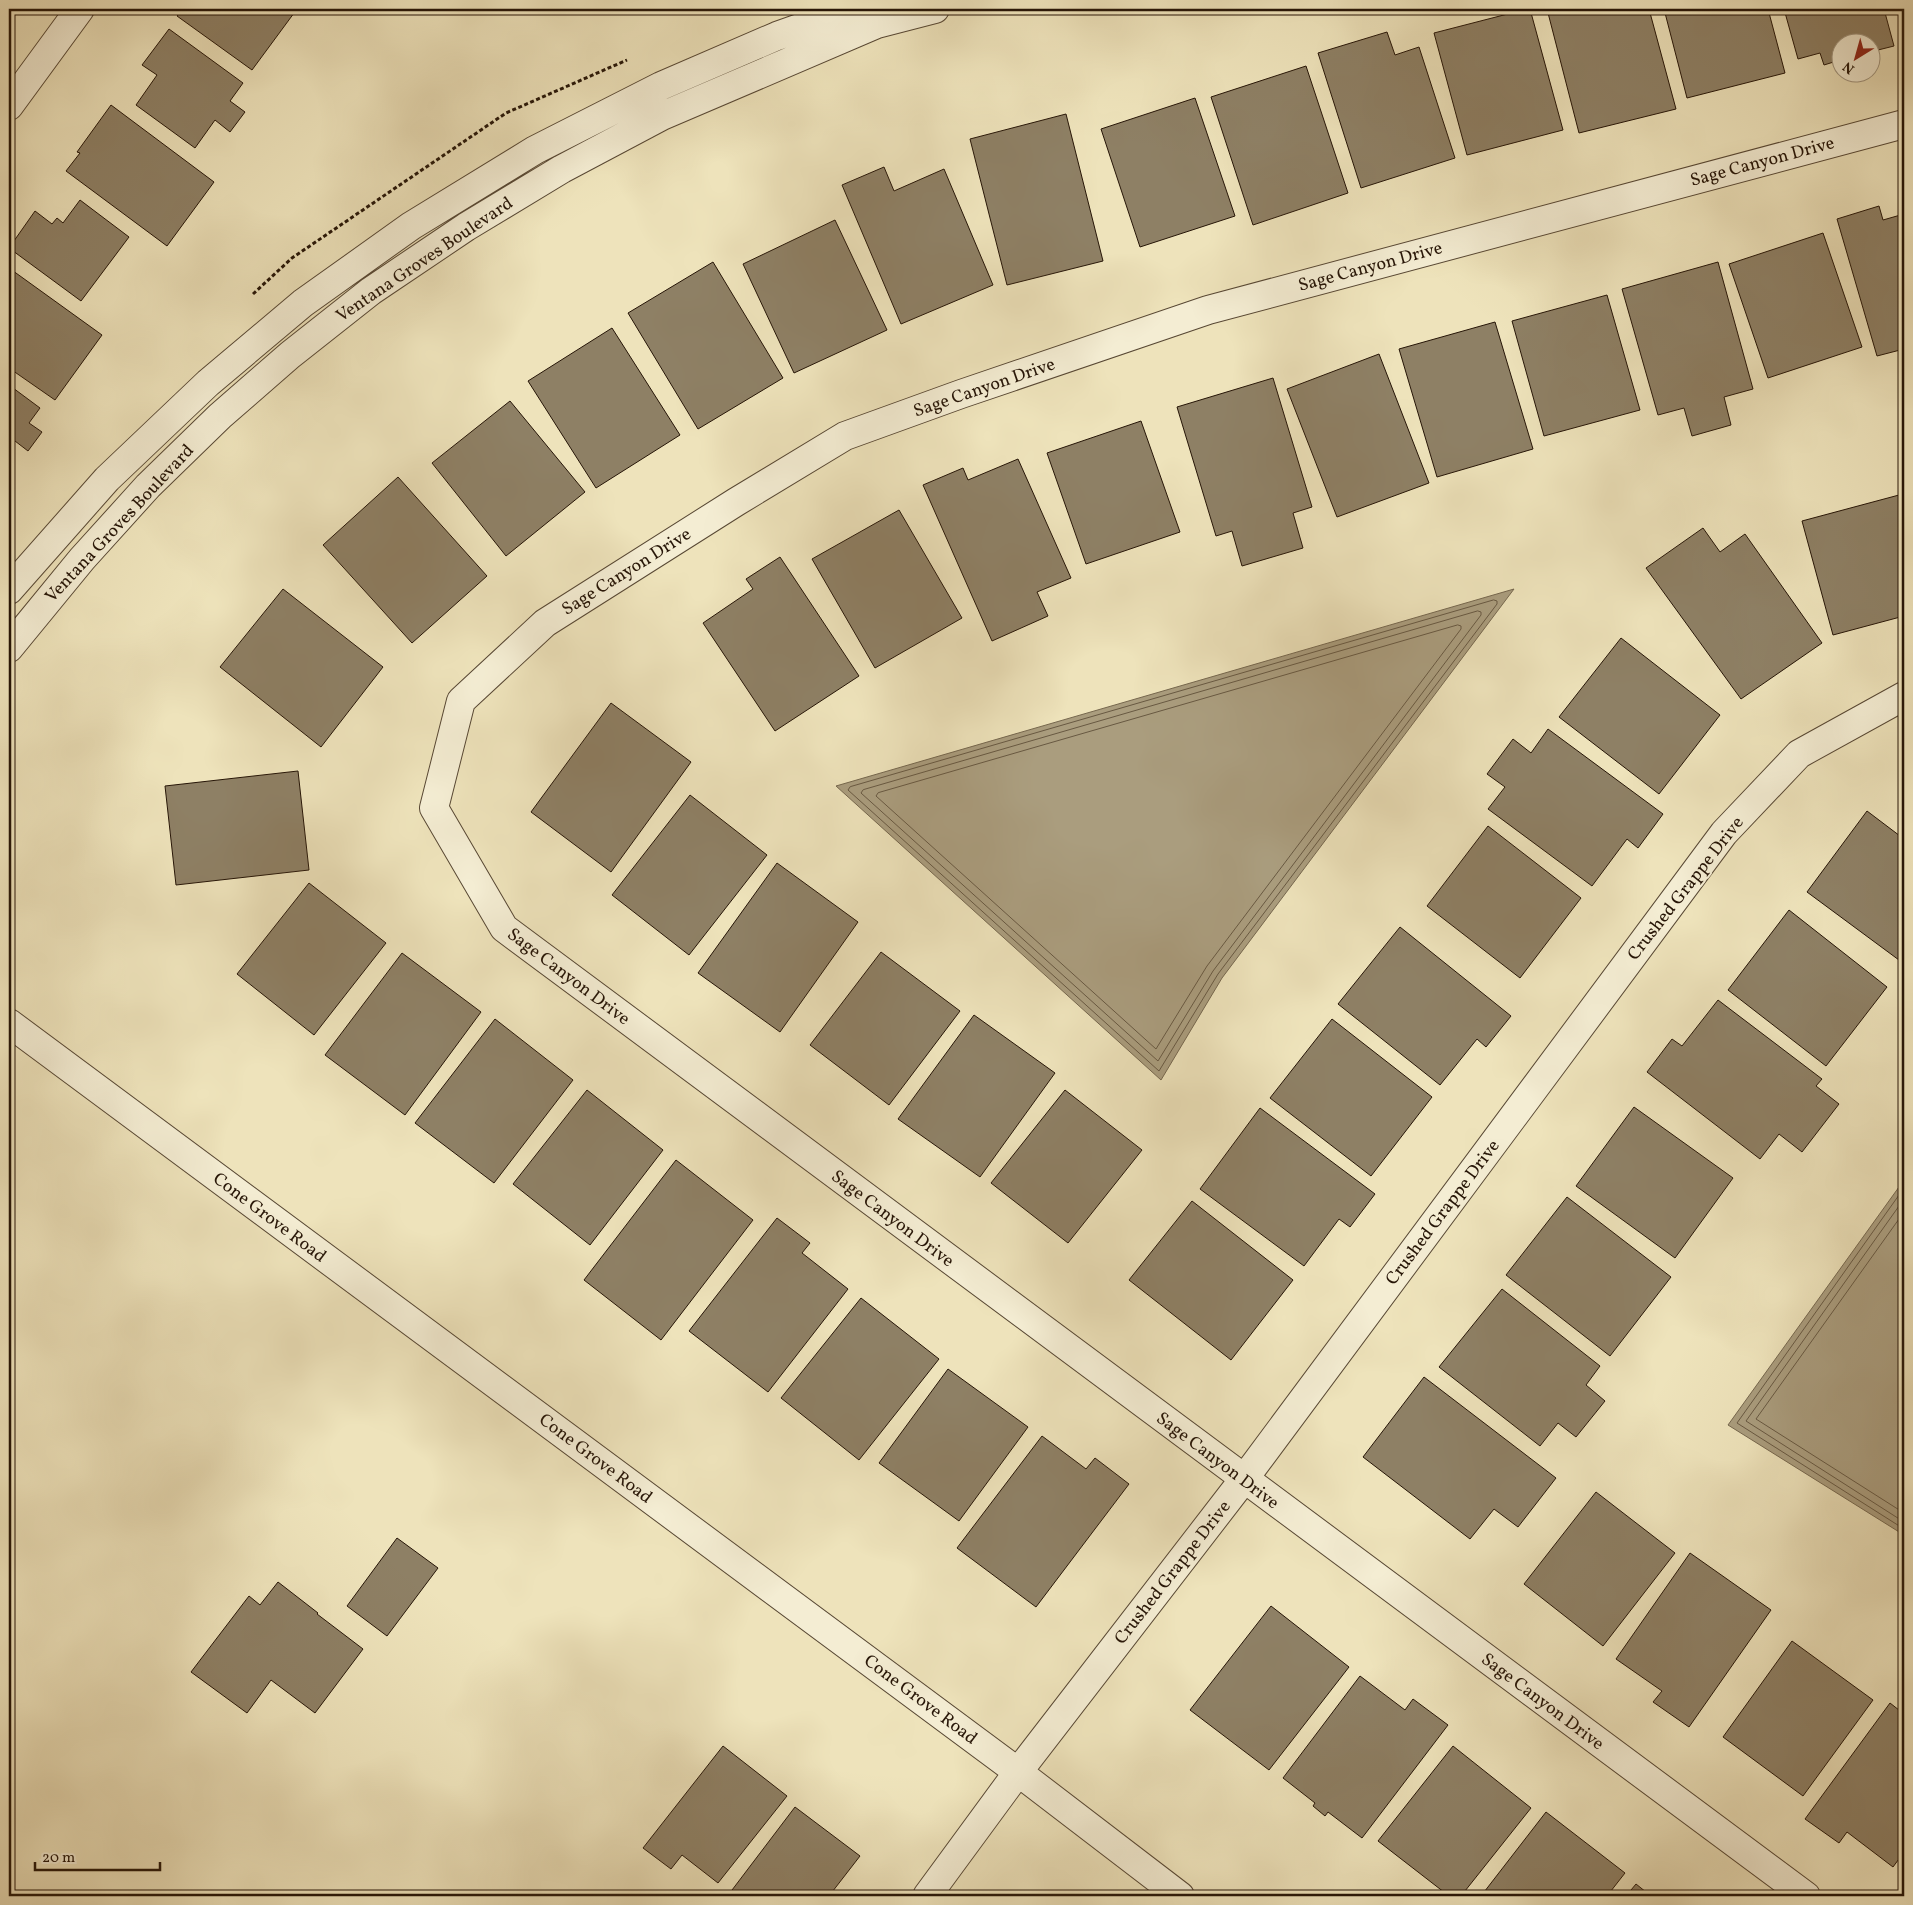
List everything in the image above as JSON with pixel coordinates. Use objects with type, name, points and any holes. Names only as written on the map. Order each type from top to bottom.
[{"type":"street","points":[[9,106],[80,9]]},
{"type":"street","name":"Ventana Groves Boulevard","points":[[9,590],[107,479],[208,383],[303,304],[411,226],[535,150],[661,86],[778,36],[853,9]]},
{"type":"street","name":"Ventana Groves Boulevard","points":[[9,648],[82,559],[148,486],[220,416],[290,355],[371,291],[466,226],[562,169],[662,116],[877,24],[935,9]]},
{"type":"street","name":"Sage Canyon Drive","points":[[1806,1896],[504,928],[434,808],[461,701],[544,623],[736,502],[846,436],[961,394],[1208,310],[1904,124]]},
{"type":"street","name":"Crushed Grappe Drive","points":[[927,1896],[1018,1772],[1244,1479],[1724,833],[1799,754],[1904,696]]},
{"type":"street","name":"Cone Grove Road","points":[[9,1022],[1018,1772],[1180,1896]]},
{"type":"water","points":[[1514,589],[1222,978],[1161,1080],[836,786]]},
{"type":"water","points":[[1904,1180],[1904,1535],[1728,1425]]},
{"type":"building","points":[[183,9],[297,9],[252,70],[177,16]]},
{"type":"building","points":[[1530,9],[1563,130],[1467,155],[1434,33]]},
{"type":"building","points":[[1547,9],[1649,9],[1676,109],[1579,133]]},
{"type":"building","points":[[1664,9],[1768,9],[1785,73],[1687,98]]},
{"type":"building","points":[[1784,9],[1884,9],[1894,46],[1880,50],[1880,32],[1830,32],[1830,63],[1824,65],[1820,53],[1798,59]]},
{"type":"building","points":[[169,29],[243,83],[230,101],[245,112],[230,132],[215,120],[195,148],[136,105],[157,75],[142,65]]},
{"type":"building","points":[[1387,32],[1395,55],[1419,47],[1455,158],[1361,188],[1318,53]]},
{"type":"building","points":[[1306,66],[1348,193],[1253,225],[1211,97]]},
{"type":"building","points":[[1195,98],[1235,216],[1140,247],[1101,129]]},
{"type":"building","points":[[111,105],[214,182],[167,246],[66,171],[80,153],[77,152]]},
{"type":"building","points":[[1066,114],[1103,261],[1007,285],[970,139]]},
{"type":"building","points":[[884,167],[894,191],[944,169],[993,285],[901,324],[842,185]]},
{"type":"building","points":[[80,200],[129,237],[81,301],[9,248],[35,211],[52,224],[57,218],[63,223]]},
{"type":"building","points":[[1879,206],[1883,220],[1904,214],[1904,349],[1877,356],[1837,219]]},
{"type":"building","points":[[835,220],[887,330],[794,373],[743,264]]},
{"type":"building","points":[[1823,233],[1862,347],[1768,378],[1729,264]]},
{"type":"building","points":[[713,262],[783,378],[698,429],[628,313]]},
{"type":"building","points":[[1718,262],[1753,389],[1724,397],[1731,425],[1692,436],[1684,408],[1658,415],[1622,289]]},
{"type":"building","points":[[9,268],[102,335],[55,400],[9,368]]},
{"type":"building","points":[[1607,295],[1640,410],[1544,436],[1512,321]]},
{"type":"building","points":[[1495,322],[1533,449],[1437,477],[1399,349]]},
{"type":"building","points":[[612,328],[680,435],[596,488],[528,381]]},
{"type":"building","points":[[1379,354],[1429,483],[1337,517],[1287,389]]},
{"type":"building","points":[[1273,378],[1312,507],[1293,513],[1303,548],[1242,566],[1232,531],[1216,536],[1177,407]]},
{"type":"building","points":[[9,385],[40,408],[29,423],[42,432],[28,451],[15,441],[9,450]]},
{"type":"building","points":[[510,401],[585,492],[506,556],[432,463]]},
{"type":"building","points":[[1141,421],[1180,532],[1086,564],[1047,453]]},
{"type":"building","points":[[1018,459],[1071,578],[1037,592],[1048,616],[992,641],[923,485],[963,468],[968,480]]},
{"type":"building","points":[[398,477],[487,576],[412,643],[323,545]]},
{"type":"building","points":[[1899,495],[1904,515],[1904,616],[1833,635],[1802,521]]},
{"type":"building","points":[[899,510],[962,618],[875,668],[812,559]]},
{"type":"building","points":[[1703,528],[1720,552],[1745,534],[1822,643],[1741,699],[1646,568]]},
{"type":"building","points":[[780,557],[859,676],[775,731],[703,623],[753,589],[746,579]]},
{"type":"building","points":[[283,589],[383,667],[321,747],[220,667]]},
{"type":"building","points":[[1621,638],[1720,715],[1659,794],[1559,717]]},
{"type":"building","points":[[611,703],[691,762],[611,872],[531,812]]},
{"type":"building","points":[[1548,729],[1663,814],[1638,848],[1627,839],[1592,886],[1488,809],[1505,787],[1487,774],[1513,739],[1531,753]]},
{"type":"building","points":[[298,771],[309,870],[176,885],[165,786]]},
{"type":"building","points":[[690,795],[767,855],[689,955],[612,895]]},
{"type":"building","points":[[1867,811],[1904,839],[1903,963],[1807,892]]},
{"type":"building","points":[[1488,826],[1581,898],[1520,978],[1427,906]]},
{"type":"building","points":[[777,863],[858,922],[780,1032],[698,973]]},
{"type":"building","points":[[309,883],[386,943],[314,1035],[237,974]]},
{"type":"building","points":[[1789,910],[1887,987],[1826,1066],[1728,990]]},
{"type":"building","points":[[1400,927],[1511,1016],[1486,1047],[1477,1039],[1440,1085],[1338,1004]]},
{"type":"building","points":[[881,952],[960,1011],[889,1105],[810,1045]]},
{"type":"building","points":[[402,953],[481,1012],[405,1115],[325,1055]]},
{"type":"building","points":[[1718,1000],[1822,1079],[1816,1086],[1839,1104],[1802,1152],[1779,1134],[1760,1159],[1647,1072],[1672,1039],[1682,1046]]},
{"type":"building","points":[[974,1015],[1055,1073],[980,1177],[898,1119]]},
{"type":"building","points":[[495,1019],[573,1080],[494,1183],[415,1123]]},
{"type":"building","points":[[1332,1019],[1432,1097],[1371,1176],[1270,1098]]},
{"type":"building","points":[[587,1090],[663,1150],[590,1245],[513,1184]]},
{"type":"building","points":[[1065,1090],[1142,1150],[1068,1243],[991,1183]]},
{"type":"building","points":[[1634,1107],[1733,1178],[1675,1258],[1576,1186]]},
{"type":"building","points":[[1260,1108],[1375,1194],[1350,1227],[1339,1219],[1304,1266],[1200,1189]]},
{"type":"building","points":[[676,1160],[753,1220],[661,1340],[584,1280]]},
{"type":"building","points":[[1567,1197],[1671,1277],[1610,1356],[1506,1275]]},
{"type":"building","points":[[1192,1201],[1293,1280],[1231,1360],[1129,1280]]},
{"type":"building","points":[[777,1218],[810,1243],[802,1253],[848,1289],[768,1392],[689,1331]]},
{"type":"building","points":[[1502,1289],[1600,1366],[1586,1385],[1605,1401],[1576,1437],[1558,1423],[1540,1446],[1439,1367]]},
{"type":"building","points":[[861,1298],[939,1359],[859,1460],[781,1398]]},
{"type":"building","points":[[948,1369],[1028,1427],[959,1521],[879,1463]]},
{"type":"building","points":[[1424,1377],[1556,1478],[1518,1527],[1494,1509],[1470,1539],[1363,1457]]},
{"type":"building","points":[[1042,1436],[1086,1469],[1095,1458],[1129,1484],[1036,1607],[957,1548]]},
{"type":"building","points":[[1596,1492],[1675,1553],[1603,1646],[1524,1584]]},
{"type":"building","points":[[397,1538],[438,1568],[387,1636],[347,1606]]},
{"type":"building","points":[[1690,1553],[1771,1610],[1689,1727],[1653,1702],[1662,1691],[1616,1659]]},
{"type":"building","points":[[278,1582],[363,1649],[315,1713],[271,1680],[247,1713],[191,1672],[249,1596],[260,1605]]},
{"type":"building","points":[[1271,1606],[1349,1667],[1269,1770],[1190,1710]]},
{"type":"building","points":[[1792,1641],[1873,1700],[1803,1796],[1723,1737]]},
{"type":"building","points":[[1360,1676],[1405,1710],[1413,1699],[1448,1725],[1362,1838],[1328,1812],[1325,1816],[1313,1806],[1315,1803],[1283,1778]]},
{"type":"building","points":[[1890,1703],[1904,1714],[1904,1852],[1893,1867],[1847,1832],[1839,1843],[1805,1819]]},
{"type":"building","points":[[723,1746],[787,1796],[718,1883],[682,1855],[671,1869],[643,1848]]},
{"type":"building","points":[[1453,1746],[1531,1808],[1461,1896],[1449,1896],[1378,1841]]},
{"type":"building","points":[[795,1807],[860,1856],[829,1896],[732,1896],[729,1894]]},
{"type":"building","points":[[1546,1812],[1625,1873],[1607,1896],[1481,1896]]},
{"type":"building","points":[[1636,1884],[1651,1896],[1626,1896]]}]
